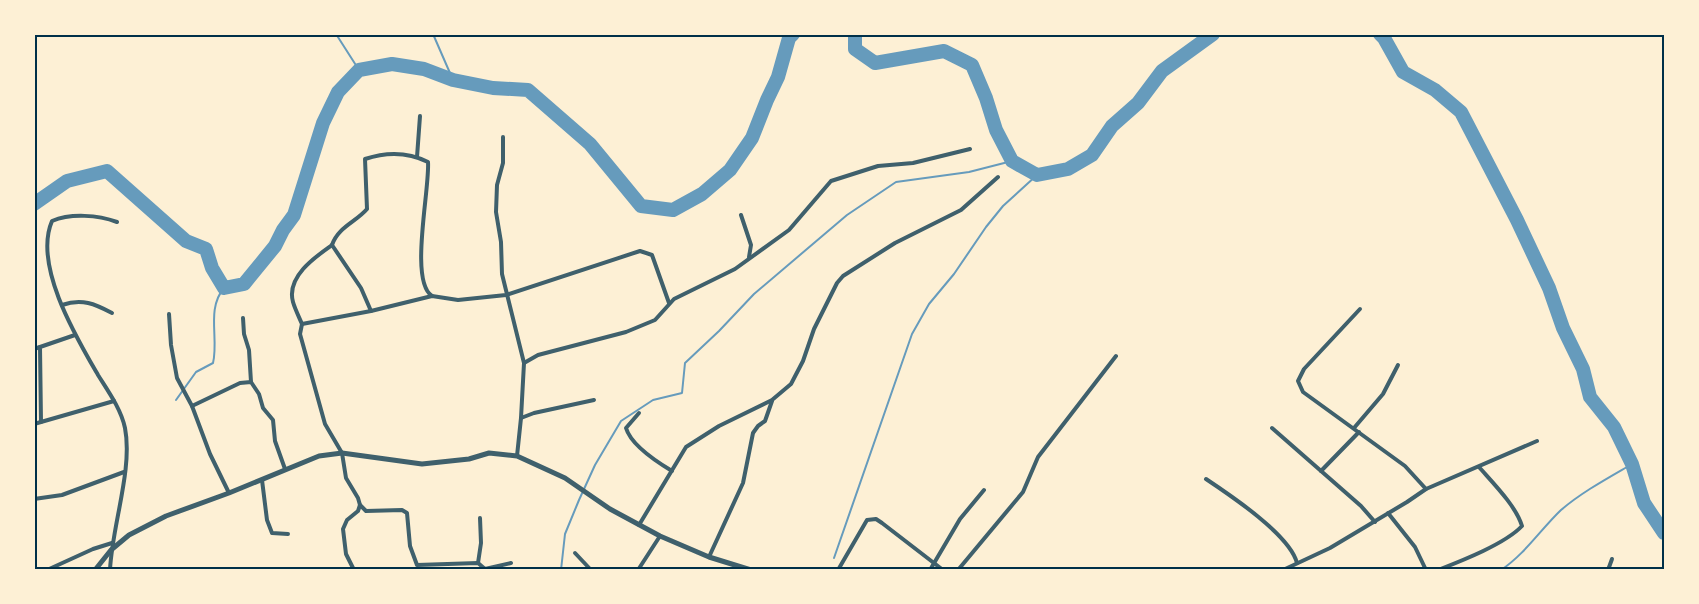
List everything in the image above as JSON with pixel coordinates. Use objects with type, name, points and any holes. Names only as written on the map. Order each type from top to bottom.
[{"type":"street","points":[[417,157],[420,116]]},
{"type":"street","points":[[503,137],[503,163],[496,185],[496,212],[501,242],[502,274],[524,363],[517,456]]},
{"type":"street","points":[[524,363],[538,355],[626,332],[656,320],[669,303],[735,269],[789,230],[831,181],[878,166],[913,163],[970,149]]},
{"type":"street","points":[[511,563],[485,569],[478,563],[417,565],[410,546],[407,513],[402,510],[366,511],[360,505],[346,478],[342,453],[325,424],[312,383],[300,334],[302,324],[292,300],[292,290],[298,275],[310,260],[332,245],[344,226],[368,209],[365,159],[380,155],[417,157],[428,162],[429,176],[421,234],[423,284],[427,293],[432,296],[458,300],[506,295],[640,251],[652,255],[669,303]]},
{"type":"street","points":[[639,525],[680,455],[693,441],[772,400],[791,384],[803,361],[814,329],[837,283],[843,276],[895,243],[961,210],[998,177]]},
{"type":"street","points":[[741,215],[751,245],[750,256],[744,262]]},
{"type":"street","points":[[111,570],[111,550],[127,457],[125,429],[114,401],[75,334],[52,277],[48,255],[49,228],[52,221],[60,217],[102,217],[117,222]]},
{"type":"street","points":[[332,245],[361,288],[371,312]]},
{"type":"street","points":[[302,324],[371,312],[432,296]]},
{"type":"street","points":[[62,304],[74,301],[91,302],[112,313]]},
{"type":"street","points":[[1360,309],[1304,369],[1298,381],[1303,392],[1405,466],[1426,489]]},
{"type":"street","points":[[169,314],[171,345],[177,378],[192,406],[210,454],[229,494]]},
{"type":"street","points":[[243,318],[244,334],[249,350],[250,382],[259,394],[263,408],[273,420],[275,441],[285,469]]},
{"type":"street","points":[[34,349],[75,334]]},
{"type":"street","points":[[40,347],[41,423]]},
{"type":"street","points":[[958,570],[1023,492],[1038,457],[1116,356]]},
{"type":"street","points":[[1354,428],[1383,394],[1398,366]]},
{"type":"street","points":[[192,406],[240,383],[250,382]]},
{"type":"street","points":[[521,418],[534,412],[594,400]]},
{"type":"street","points":[[709,557],[743,483],[753,433],[765,421],[772,400]]},
{"type":"street","points":[[34,424],[114,401]]},
{"type":"street","points":[[639,413],[626,428],[628,436],[656,462],[672,471]]},
{"type":"street","points":[[1272,429],[1361,506],[1375,522]]},
{"type":"street","points":[[1321,471],[1359,432]]},
{"type":"street","points":[[1283,570],[1330,548],[1426,489],[1537,441]]},
{"type":"street","points":[[95,570],[111,550],[129,535],[166,516],[229,494],[319,456],[342,453],[422,464],[469,459],[489,453],[517,456],[565,478],[660,536],[709,557],[750,570]]},
{"type":"street","points":[[1438,570],[1490,546],[1516,532],[1522,526],[1501,492],[1479,467]]},
{"type":"street","points":[[34,499],[62,495],[124,472]]},
{"type":"street","points":[[1206,479],[1248,507],[1290,548],[1297,563]]},
{"type":"street","points":[[262,480],[267,520],[272,533],[288,534]]},
{"type":"street","points":[[930,570],[960,519],[984,490]]},
{"type":"street","points":[[354,570],[346,554],[342,529],[347,520],[358,511],[360,505]]},
{"type":"street","points":[[1388,513],[1415,547],[1426,570]]},
{"type":"street","points":[[478,563],[481,543],[480,518]]},
{"type":"street","points":[[838,570],[867,520],[873,519],[882,523],[943,570]]},
{"type":"street","points":[[639,570],[660,536]]},
{"type":"street","points":[[47,570],[112,543]]},
{"type":"street","points":[[575,553],[591,570]]},
{"type":"street","points":[[1608,570],[1612,559]]},
{"type":"waterway","points":[[336,34],[359,70]]},
{"type":"waterway","points":[[433,34],[453,80]]},
{"type":"waterway","points":[[34,204],[67,181],[107,171],[186,241],[206,249],[212,268],[224,288],[244,284],[275,246],[294,215],[323,123],[338,92],[359,70],[392,64],[424,69],[453,80],[493,88],[528,90],[590,144],[641,206],[673,210],[702,194],[730,170],[752,138],[778,77],[789,38],[793,34]]},
{"type":"waterway","points":[[855,34],[855,49],[875,63],[944,51],[972,65],[996,130],[1012,161],[1037,175],[1068,169],[1092,155],[1112,126],[1138,103],[1162,71],[1213,34]]},
{"type":"waterway","points":[[1380,34],[1403,72],[1435,90],[1461,112],[1549,288],[1563,328],[1583,369],[1590,397],[1614,427],[1632,464],[1644,503],[1664,533]]},
{"type":"waterway","points":[[561,570],[565,534],[595,465],[621,421],[653,400],[682,393],[685,363],[754,294],[847,215],[896,182],[969,172],[1012,161]]},
{"type":"waterway","points":[[834,558],[912,334],[929,304],[954,274],[986,227],[1003,206],[1037,175]]},
{"type":"waterway","points":[[176,400],[196,372],[213,363],[214,315],[219,296],[224,288]]},
{"type":"waterway","points":[[1501,570],[1518,557],[1569,503],[1632,464]]}]
